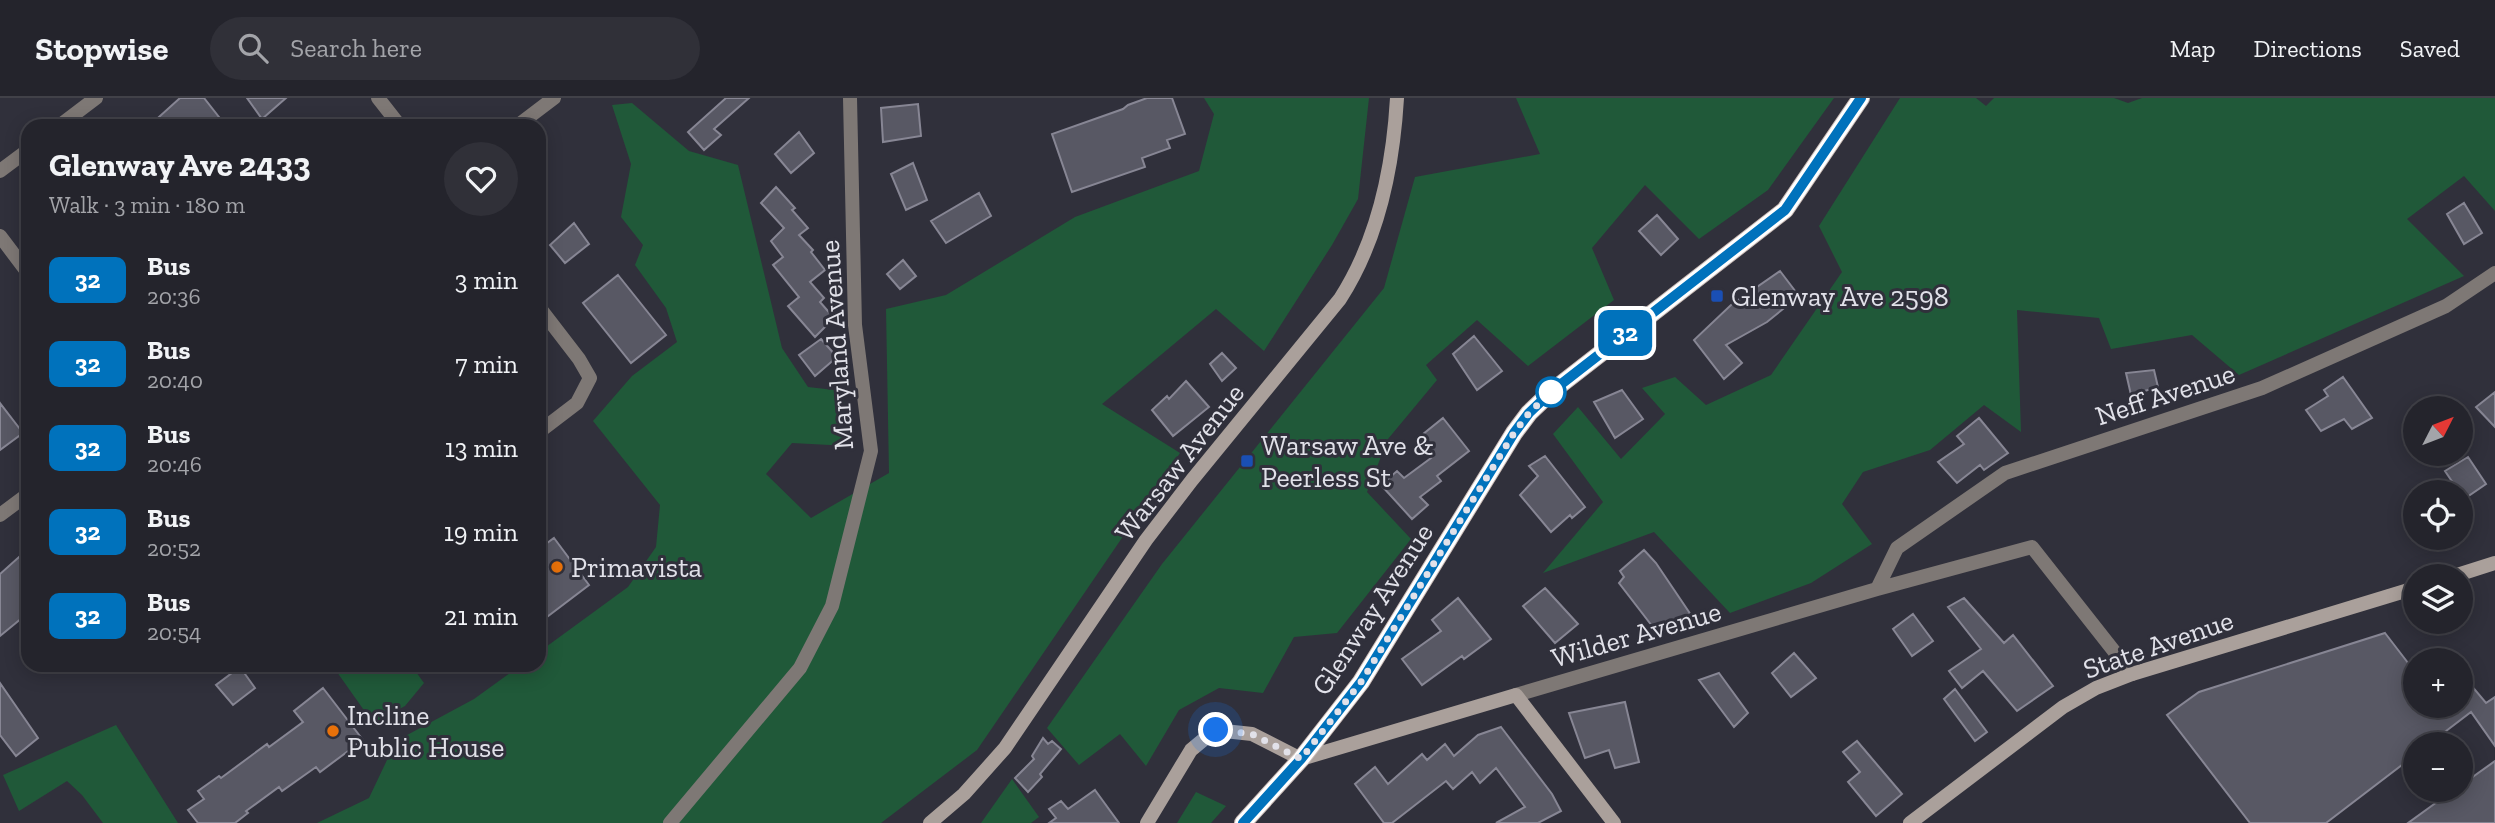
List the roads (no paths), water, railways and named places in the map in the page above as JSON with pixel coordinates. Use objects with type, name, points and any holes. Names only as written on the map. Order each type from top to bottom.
[{"type":"main road","name":"Warsaw Avenue","points":[[930,823],[964,794],[1005,748],[1146,540],[1340,299],[1357,273],[1373,231],[1394,141],[1397,98]]},
{"type":"main road","name":"Glenway Avenue","points":[[1243,823],[1301,759],[1361,682],[1514,433],[1529,413],[1551,392],[1785,210],[1861,98]]},
{"type":"main road","points":[[2473,570],[2495,563]]},
{"type":"main road","name":"State Avenue","points":[[1910,823],[2063,707],[2096,688],[2132,674],[2403,592]]},
{"type":"main road","name":"Wilder Avenue","points":[[1301,759],[1516,695]]},
{"type":"main road","points":[[1516,695],[1614,823]]},
{"type":"main road","points":[[1147,823],[1191,750],[1216,730],[1252,734],[1301,759]]},
{"type":"street","points":[[68,119],[96,98]]},
{"type":"street","points":[[378,98],[394,119]]},
{"type":"street","points":[[526,119],[554,98]]},
{"type":"street","name":"Maryland Avenue","points":[[670,823],[800,668],[832,606],[871,452],[855,324],[850,98]]},
{"type":"street","points":[[0,171],[21,155]]},
{"type":"street","points":[[0,236],[21,264]]},
{"type":"street","name":"Neff Avenue","points":[[1877,589],[1897,548],[2005,473],[2262,388],[2446,306],[2495,273]]},
{"type":"street","points":[[546,316],[590,378],[577,404],[546,427]]},
{"type":"street","points":[[0,515],[21,499]]},
{"type":"street","name":"Wilder Avenue","points":[[1516,695],[1877,589],[2032,547],[2132,674]]},
{"type":"place","name":"Glenway Ave 2598","points":[[1717,296]]},
{"type":"place","name":"Warsaw Ave & Peerless St","points":[[1247,461]]},
{"type":"place","name":"Primavista","points":[[557,567]]},
{"type":"place","name":"Incline Public House","points":[[333,731]]}]
